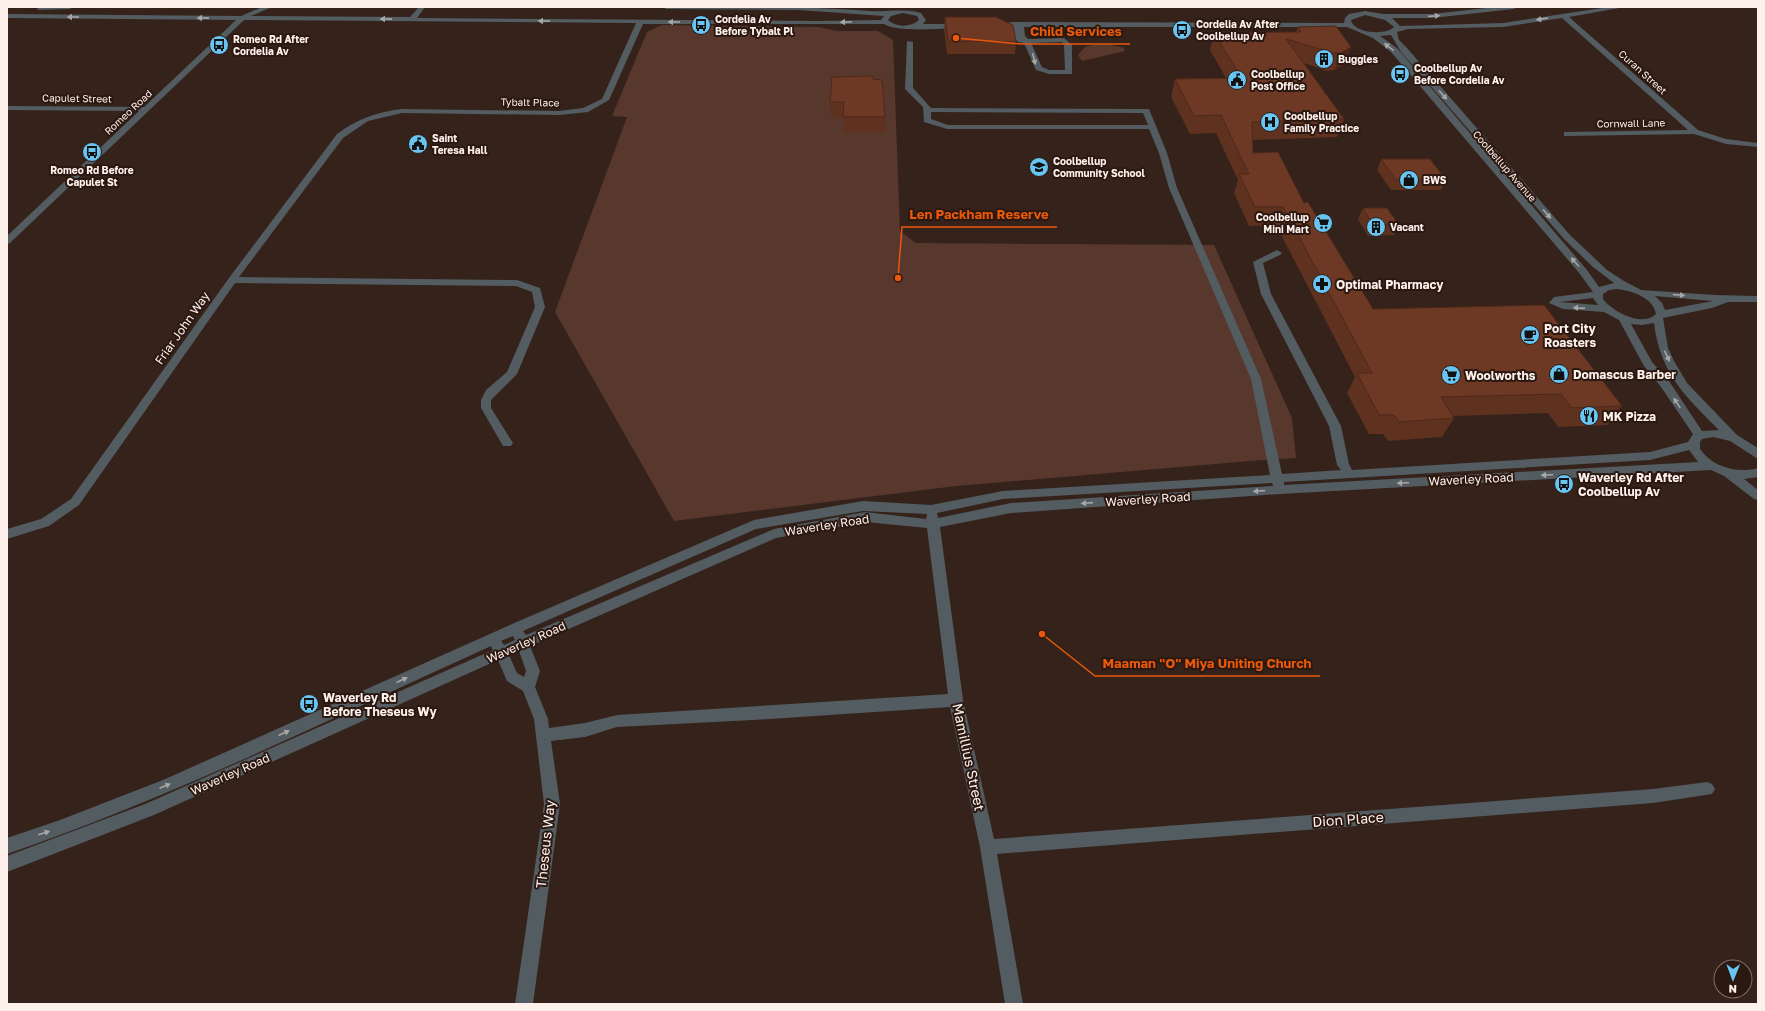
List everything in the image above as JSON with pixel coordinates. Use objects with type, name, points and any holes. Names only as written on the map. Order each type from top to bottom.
[{"type":"street","points":[[7,12],[70,7]]},
{"type":"street","name":"Romeo Road","points":[[7,241],[242,18],[255,10],[269,7]]},
{"type":"street","points":[[412,20],[422,7]]},
{"type":"street","points":[[666,7],[798,8],[888,14]]},
{"type":"street","points":[[916,7],[921,17]]},
{"type":"street","points":[[1357,7],[1367,14]]},
{"type":"street","points":[[1348,25],[1347,19],[1353,15],[1432,16],[1514,7]]},
{"type":"street","points":[[989,24],[1348,25],[1372,34],[1408,27],[1503,25],[1622,7]]},
{"type":"street","points":[[48,16],[60,8]]},
{"type":"street","points":[[885,22],[884,18],[888,14],[898,9],[909,11],[921,17],[964,22]]},
{"type":"street","points":[[1346,9],[1353,15]]},
{"type":"street","points":[[7,16],[412,20],[885,22],[899,27],[914,39]]},
{"type":"street","name":"Coolbellup Avenue","points":[[1381,16],[1392,21],[1397,27],[1395,30],[1396,40],[1404,50],[1587,257],[1629,288]]},
{"type":"street","name":"Curan Street","points":[[1564,16],[1695,132],[1712,139],[1741,145],[1758,145]]},
{"type":"street","points":[[921,17],[913,26],[914,39],[909,89],[927,107],[927,120],[947,126],[1152,127]]},
{"type":"street","name":"Tybalt Place","points":[[366,118],[389,112],[413,110],[558,113],[585,110],[605,100],[641,21]]},
{"type":"street","points":[[1017,24],[1022,36],[1027,41],[1035,66],[1040,71],[1049,73],[1070,72],[1068,45],[1064,40],[1027,41]]},
{"type":"street","points":[[899,27],[971,26]]},
{"type":"street","name":"Coolbellup Avenue","points":[[1372,34],[1394,50],[1584,272],[1598,294],[1601,304],[1606,309]]},
{"type":"street","name":"Capulet Street","points":[[7,108],[146,109]]},
{"type":"street","points":[[927,110],[1146,112],[1163,153],[1173,188],[1256,379],[1266,433],[1278,484]]},
{"type":"street","name":"Friar John Way","points":[[7,534],[45,523],[75,502],[232,280],[340,136],[350,127],[366,118]]},
{"type":"street","name":"Cornwall Lane","points":[[1567,134],[1695,132]]},
{"type":"street","points":[[1520,197],[1533,197]]},
{"type":"street","points":[[1277,253],[1258,262],[1266,294],[1335,426],[1343,465],[1350,475]]},
{"type":"street","points":[[232,280],[517,283],[537,290],[540,307],[512,374],[490,393],[486,400],[486,408],[507,443]]},
{"type":"street","points":[[1724,300],[1712,305],[1659,316],[1644,322],[1623,318],[1606,309],[1562,306],[1554,303],[1557,299],[1598,294],[1602,289],[1609,287],[1629,288],[1640,292],[1656,302],[1660,308],[1659,316],[1663,348],[1675,374],[1697,402],[1734,438],[1744,443],[1758,455]]},
{"type":"street","points":[[1640,292],[1709,296],[1724,300],[1758,299]]},
{"type":"street","points":[[1623,318],[1648,364],[1665,384],[1696,440],[1698,455],[1711,466],[1729,473],[1746,476],[1758,472]]},
{"type":"street","name":"Waverley Road","points":[[7,864],[150,810],[500,653],[774,534],[865,517],[932,517],[1011,508],[1278,484],[1350,475],[1650,456],[1696,440],[1711,433],[1734,438]]},
{"type":"street","name":"Waverley Road","points":[[1278,484],[1711,466]]},
{"type":"street","points":[[1729,473],[1758,496]]},
{"type":"street","name":"Waverley Road","points":[[7,846],[60,828],[168,785],[494,638],[754,525],[862,506],[932,517]]},
{"type":"street","name":"Mamillius Street","points":[[932,517],[956,700],[988,847],[1014,1004]]},
{"type":"street","points":[[494,638],[512,677],[528,687],[533,671],[517,628]]},
{"type":"street","name":"Theseus Way","points":[[524,1004],[552,804],[541,719],[528,687]]},
{"type":"street","points":[[543,735],[585,730],[617,721],[753,714],[956,700]]},
{"type":"street","name":"Dion Place","points":[[988,847],[1653,796],[1707,789]]},
{"type":"shaded area","points":[[662,25],[819,27],[837,31],[878,31],[893,40],[900,231],[916,243],[1214,245],[1292,418],[1296,458],[956,486],[674,521],[555,312],[627,117],[612,116],[647,32]]},
{"type":"shaded area","points":[[1093,45],[1111,45],[1124,48],[1125,51],[1082,61],[1078,55],[1085,47]]},
{"type":"building","points":[[945,17],[996,17],[1013,25],[1016,42],[948,41]]},
{"type":"building","points":[[1336,26],[1351,47],[1341,53],[1333,53],[1286,39],[1344,119],[1252,122],[1253,153],[1278,152],[1304,203],[1308,202],[1373,309],[1544,305],[1622,406],[1572,408],[1561,394],[1441,397],[1454,418],[1399,422],[1394,415],[1379,415],[1357,373],[1372,373],[1283,207],[1255,207],[1239,174],[1249,174],[1221,115],[1194,116],[1175,79],[1242,78],[1214,33],[1301,32],[1298,27]]},
{"type":"building","points":[[873,76],[873,79],[882,80],[885,117],[843,117],[844,102],[830,102],[832,77]]},
{"type":"building","points":[[1381,159],[1430,159],[1446,180],[1396,180]]},
{"type":"building","points":[[1363,208],[1387,208],[1399,225],[1373,225]]},
{"type":"place","name":"Cordelia Av Before Tybalt Pl","points":[[701,25]]},
{"type":"place","name":"Cordelia Av After Coolbellup Av","points":[[1182,30]]},
{"type":"place","name":"Child Services","points":[[956,38]]},
{"type":"place","name":"Romeo Rd After Cordelia Av","points":[[219,45]]},
{"type":"place","name":"Buggles","points":[[1324,59]]},
{"type":"place","name":"Coolbellup Av Before Cordelia Av","points":[[1400,74]]},
{"type":"place","name":"Coolbellup Post Office","points":[[1237,80]]},
{"type":"place","name":"Coolbellup Family Practice","points":[[1270,122]]},
{"type":"place","name":"Saint Teresa Hall","points":[[418,144]]},
{"type":"place","name":"Romeo Rd Before Capulet St","points":[[92,152]]},
{"type":"place","name":"Coolbellup Community School","points":[[1039,167]]},
{"type":"place","name":"BWS","points":[[1409,180]]},
{"type":"place","name":"Coolbellup Mini Mart","points":[[1323,223]]},
{"type":"place","name":"Vacant","points":[[1376,227]]},
{"type":"place","name":"Len Packham Reserve","points":[[898,278]]},
{"type":"place","name":"Optimal Pharmacy","points":[[1322,284]]},
{"type":"place","name":"Port City Roasters","points":[[1530,335]]},
{"type":"place","name":"Domascus Barber","points":[[1559,374]]},
{"type":"place","name":"Woolworths","points":[[1451,375]]},
{"type":"place","name":"MK Pizza","points":[[1589,416]]},
{"type":"place","name":"Waverley Rd After Coolbellup Av","points":[[1564,484]]},
{"type":"place","name":"Maaman \"O\" Miya Uniting Church","points":[[1042,634]]},
{"type":"place","name":"Waverley Rd Before Theseus Wy","points":[[309,704]]}]
